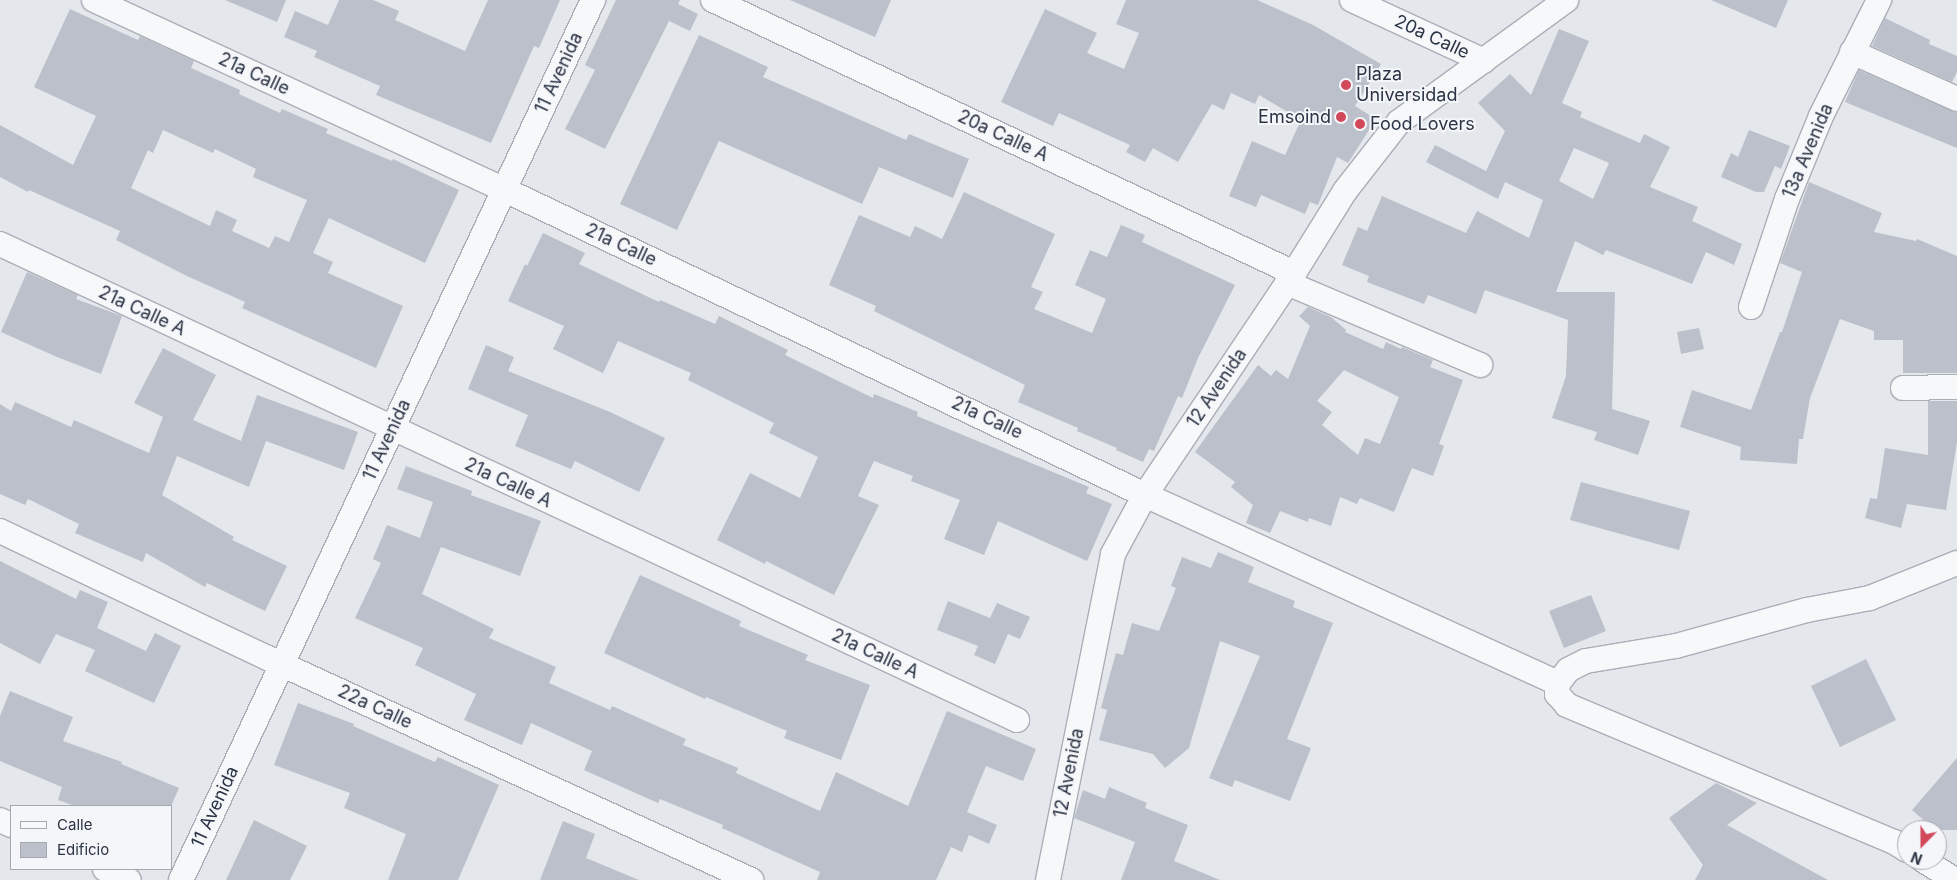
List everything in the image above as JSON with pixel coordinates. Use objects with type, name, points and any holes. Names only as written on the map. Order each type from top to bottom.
[{"type":"street","name":"21a Calle","points":[[94,0],[505,190],[1145,494],[1558,683]]},
{"type":"street","name":"11 Avenida","points":[[181,880],[593,0]]},
{"type":"street","name":"20a Calle A","points":[[713,0],[1291,278],[1480,365]]},
{"type":"street","name":"20a Calle","points":[[1352,0],[1484,61]]},
{"type":"street","name":"12 Avenida","points":[[1048,880],[1113,554],[1145,494],[1291,278],[1346,191],[1399,122],[1566,0]]},
{"type":"street","name":"13a Avenida","points":[[1750,307],[1787,199],[1821,116],[1879,0]]},
{"type":"street","points":[[1852,52],[1957,98]]},
{"type":"street","name":"21a Calle A","points":[[0,244],[1017,720]]},
{"type":"street","points":[[1903,388],[1957,387]]},
{"type":"street","name":"22a Calle","points":[[0,531],[282,664],[751,880]]},
{"type":"street","points":[[1897,844],[1566,706],[1557,694],[1558,683],[1568,670],[1586,661],[1676,646],[1807,610],[1870,598],[1957,563]]},
{"type":"street","points":[[107,870],[129,880]]},
{"type":"street","points":[[1939,870],[1955,880]]},
{"type":"building","points":[[225,0],[286,0],[277,22]]},
{"type":"building","points":[[339,0],[373,0],[399,11],[395,20],[465,51],[488,0],[560,0],[539,48],[534,46],[491,143],[376,95],[380,86],[314,57],[317,51],[284,37],[295,11],[328,25]]},
{"type":"building","points":[[616,0],[680,0],[678,4],[698,14],[690,31],[669,21],[605,149],[565,129],[595,70],[585,65]]},
{"type":"building","points":[[790,0],[891,0],[875,37]]},
{"type":"building","points":[[1126,0],[1257,0],[1313,25],[1381,64],[1355,106],[1376,119],[1348,163],[1337,157],[1318,205],[1310,202],[1305,214],[1261,195],[1256,207],[1229,196],[1252,141],[1285,155],[1301,120],[1259,95],[1255,104],[1231,93],[1224,110],[1212,104],[1178,162],[1153,148],[1145,162],[1126,152],[1130,145],[1059,113],[1053,126],[1001,102],[1045,9],[1097,33],[1087,53],[1124,69],[1139,33],[1116,24]]},
{"type":"building","points":[[1711,0],[1788,0],[1776,28]]},
{"type":"building","points":[[70,9],[138,40],[140,36],[194,61],[191,68],[240,90],[239,94],[280,113],[282,109],[328,129],[326,133],[392,161],[393,159],[459,190],[425,263],[329,218],[313,253],[333,262],[328,273],[403,306],[376,368],[242,308],[245,302],[187,276],[116,240],[120,231],[29,190],[28,192],[0,177],[0,125],[73,165],[96,116],[34,87]],"holes":[[[163,130],[213,153],[215,149],[256,169],[253,177],[307,200],[289,242],[275,236],[269,248],[232,231],[237,220],[216,210],[210,226],[131,188],[148,150],[153,153]]]},
{"type":"building","points":[[1885,18],[1930,40],[1929,44],[1957,56],[1957,72],[1952,82],[1872,46]]},
{"type":"building","points":[[1559,29],[1589,41],[1562,103],[1582,112],[1580,117],[1640,143],[1644,134],[1670,147],[1650,187],[1698,207],[1692,221],[1742,244],[1734,265],[1706,252],[1692,284],[1606,250],[1603,255],[1575,241],[1556,292],[1615,292],[1612,409],[1650,421],[1638,455],[1594,440],[1597,432],[1552,418],[1566,376],[1568,320],[1485,290],[1476,314],[1428,295],[1424,304],[1367,282],[1369,276],[1342,265],[1358,227],[1367,231],[1382,196],[1466,233],[1477,211],[1529,238],[1543,200],[1505,182],[1498,199],[1426,162],[1435,145],[1486,171],[1505,131],[1478,103],[1510,74],[1531,95]],"holes":[[[1574,148],[1609,163],[1593,199],[1559,181]]]},
{"type":"building","points":[[699,35],[768,67],[763,77],[906,140],[909,134],[969,159],[953,198],[879,167],[862,204],[719,141],[677,230],[620,204]]},
{"type":"building","points":[[1859,70],[1957,113],[1957,148],[1845,102]]},
{"type":"building","points":[[1749,130],[1790,146],[1781,169],[1775,166],[1764,192],[1756,192],[1721,177],[1731,153],[1738,157]]},
{"type":"building","points":[[1809,182],[1882,213],[1874,232],[1916,241],[1917,239],[1957,256],[1957,373],[1903,373],[1903,340],[1874,340],[1874,331],[1840,319],[1810,398],[1803,439],[1799,439],[1797,464],[1740,460],[1741,447],[1680,427],[1692,390],[1751,410],[1780,332],[1782,332],[1802,272],[1780,263]]},
{"type":"building","points":[[964,192],[1055,234],[1031,287],[1043,292],[1034,309],[1092,333],[1106,299],[1075,285],[1090,250],[1107,257],[1121,225],[1145,235],[1142,242],[1235,285],[1198,358],[1182,398],[1178,396],[1154,451],[1149,449],[1143,462],[1116,450],[1117,448],[1077,431],[1078,428],[1018,402],[1025,385],[874,311],[876,306],[829,285],[859,215],[910,237],[915,226],[942,239]]},
{"type":"building","points":[[543,233],[585,253],[579,264],[659,302],[660,300],[715,324],[719,316],[788,350],[785,355],[873,398],[874,394],[918,412],[917,416],[1089,487],[1086,493],[1112,504],[1087,561],[998,521],[984,555],[944,539],[960,500],[911,481],[913,476],[874,461],[858,496],[879,505],[834,595],[766,561],[765,564],[717,540],[750,473],[800,498],[818,457],[769,433],[774,423],[688,380],[691,373],[618,341],[603,373],[553,349],[564,326],[508,301],[525,264],[527,266]]},
{"type":"building","points":[[27,272],[78,295],[76,299],[122,316],[101,374],[1,332]]},
{"type":"building","points":[[1308,307],[1331,317],[1346,330],[1345,332],[1383,349],[1386,342],[1401,349],[1402,347],[1433,360],[1430,367],[1463,380],[1439,444],[1444,446],[1433,476],[1412,468],[1394,512],[1360,498],[1357,504],[1340,497],[1331,526],[1309,518],[1308,522],[1280,511],[1270,533],[1246,523],[1253,505],[1231,487],[1235,482],[1195,452],[1258,365],[1271,376],[1276,370],[1288,379],[1310,326],[1299,316]],"holes":[[[1344,370],[1399,397],[1380,444],[1365,438],[1358,455],[1322,425],[1332,412],[1317,401]]]},
{"type":"building","points":[[1699,328],[1704,349],[1681,354],[1677,332]]},
{"type":"building","points":[[486,345],[514,357],[508,371],[610,412],[665,438],[639,492],[575,461],[571,469],[515,446],[528,415],[468,389]]},
{"type":"building","points":[[163,348],[216,375],[193,420],[241,441],[257,395],[358,432],[344,470],[266,441],[249,487],[177,456],[162,495],[234,537],[232,540],[287,566],[265,611],[207,583],[205,587],[146,553],[143,562],[75,533],[79,524],[28,499],[25,505],[0,494],[0,404],[11,411],[15,402],[71,427],[74,420],[149,453],[163,417],[134,403]]},
{"type":"building","points":[[1928,401],[1957,401],[1957,442],[1946,510],[1907,504],[1901,528],[1865,518],[1870,498],[1877,499],[1885,448],[1928,455]]},
{"type":"building","points":[[406,466],[472,491],[471,495],[541,521],[520,576],[441,547],[422,594],[494,629],[489,638],[556,667],[549,683],[610,710],[612,706],[686,739],[683,745],[738,768],[736,773],[820,811],[836,772],[908,806],[947,711],[1036,749],[1023,781],[986,766],[967,812],[997,825],[989,844],[969,835],[962,852],[951,847],[936,880],[817,880],[820,872],[722,828],[723,825],[660,799],[658,803],[584,770],[592,751],[531,723],[522,745],[464,720],[476,694],[415,665],[423,648],[355,618],[381,563],[373,559],[387,525],[420,538],[433,502],[397,489]]},
{"type":"building","points":[[1581,482],[1690,511],[1679,550],[1570,520]]},
{"type":"building","points":[[1218,552],[1254,567],[1248,582],[1295,601],[1293,607],[1333,623],[1287,739],[1311,748],[1290,801],[1235,780],[1232,787],[1209,778],[1260,656],[1220,641],[1189,748],[1165,768],[1153,754],[1099,740],[1107,710],[1101,708],[1116,653],[1123,655],[1132,623],[1159,631],[1176,588],[1171,586],[1182,557],[1211,568]]},
{"type":"building","points":[[0,561],[76,599],[80,590],[108,602],[97,628],[146,651],[155,633],[181,646],[154,703],[85,671],[95,650],[56,634],[40,664],[0,643]]},
{"type":"building","points":[[640,575],[741,621],[739,626],[808,655],[805,660],[870,685],[841,760],[784,738],[787,731],[706,697],[705,699],[604,653]]},
{"type":"building","points":[[1591,595],[1606,631],[1564,648],[1549,611]]},
{"type":"building","points":[[948,601],[990,618],[997,603],[1030,617],[1020,639],[1008,634],[995,664],[974,655],[978,646],[937,630]]},
{"type":"building","points":[[1866,659],[1896,720],[1840,747],[1811,686]]},
{"type":"building","points":[[10,691],[73,717],[63,741],[122,762],[121,764],[179,788],[171,805],[72,805],[58,800],[62,787],[0,761],[0,716]]},
{"type":"building","points":[[298,703],[354,724],[353,726],[435,762],[438,757],[499,785],[458,880],[388,880],[406,834],[344,808],[350,793],[274,765]]},
{"type":"building","points":[[1957,758],[1957,830],[1947,830],[1947,820],[1924,820],[1912,810]]},
{"type":"building","points":[[1716,783],[1757,803],[1727,825],[1828,880],[1695,880],[1703,865],[1669,818]]},
{"type":"building","points":[[1109,787],[1147,803],[1145,808],[1188,825],[1174,861],[1220,880],[1121,880],[1135,842],[1074,818],[1083,790],[1105,799]]},
{"type":"building","points":[[254,820],[307,846],[290,880],[226,880]]},
{"type":"building","points":[[563,821],[595,834],[586,858],[639,880],[540,880]]},
{"type":"place","name":"Plaza Universidad","points":[[1346,85]]},
{"type":"place","name":"Emsoind","points":[[1341,117]]},
{"type":"place","name":"Food Lovers","points":[[1360,124]]}]
